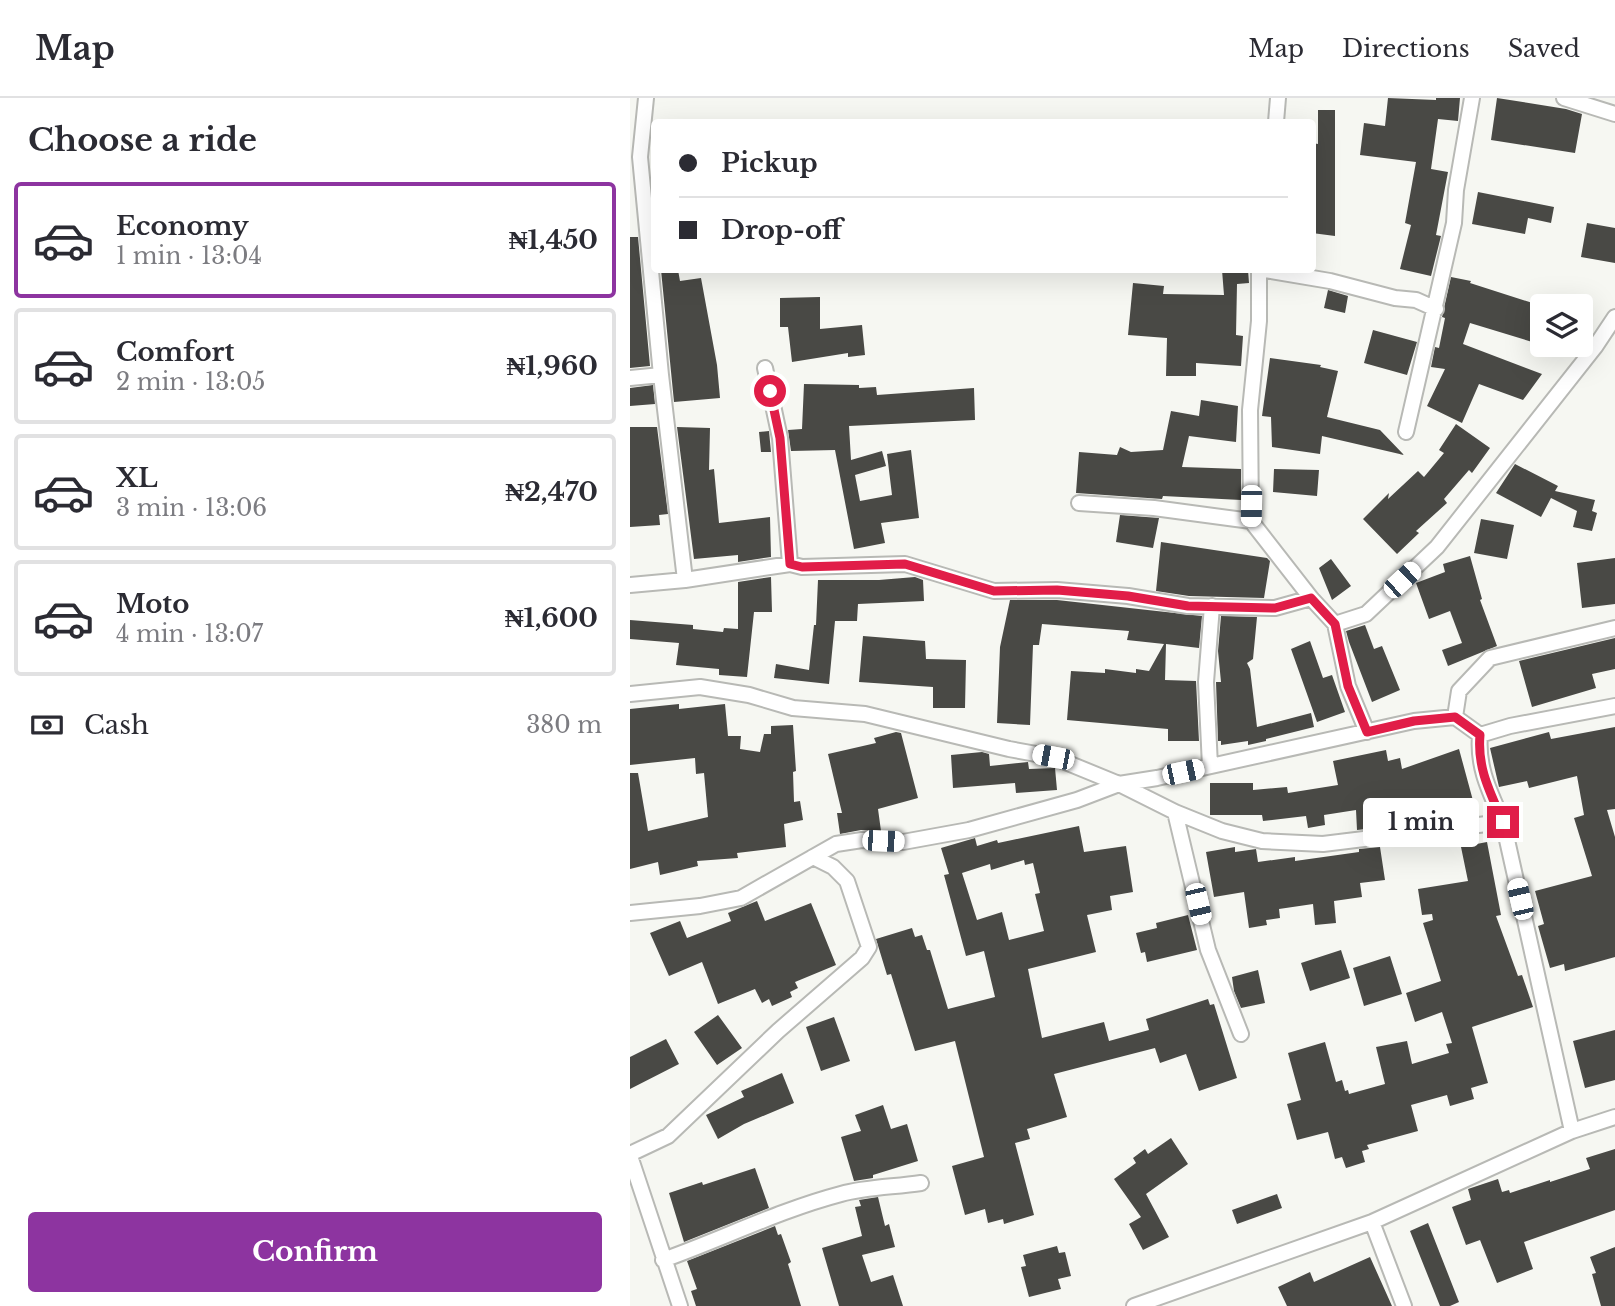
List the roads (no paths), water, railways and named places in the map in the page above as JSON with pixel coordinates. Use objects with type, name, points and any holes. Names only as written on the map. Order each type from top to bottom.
[{"type":"street","points":[[646,98],[635,159],[685,580]]},
{"type":"street","points":[[1276,119],[1278,98]]},
{"type":"street","points":[[1406,432],[1454,223],[1456,190],[1472,98]]},
{"type":"street","points":[[1564,98],[1615,114]]},
{"type":"street","points":[[1259,273],[1259,321],[1250,410],[1251,521],[1311,598],[1335,624],[1348,686],[1367,732]]},
{"type":"street","points":[[1283,273],[1330,281],[1395,298],[1416,300],[1436,309]]},
{"type":"street","points":[[1335,624],[1366,614],[1437,547],[1595,347],[1615,317]]},
{"type":"street","points":[[765,368],[780,438],[790,564]]},
{"type":"street","points":[[630,378],[660,375]]},
{"type":"street","points":[[1079,503],[1154,508],[1251,521]]},
{"type":"street","points":[[630,585],[685,580],[790,564],[802,567],[905,564],[994,591],[1057,590],[1128,596],[1188,606],[1275,608],[1311,598]]},
{"type":"street","points":[[1210,766],[1206,682],[1213,606]]},
{"type":"street","points":[[1455,717],[1459,691],[1490,657],[1615,628]]},
{"type":"street","points":[[630,694],[700,687],[749,695],[793,708],[865,714],[982,743],[1053,757],[1119,783],[1175,812],[1222,831],[1262,841],[1323,844],[1503,822]]},
{"type":"street","points":[[1480,735],[1510,726],[1615,706]]},
{"type":"street","points":[[630,914],[741,898],[836,844],[862,840],[902,842],[969,830],[1077,800],[1119,783],[1414,721],[1455,717],[1480,735]]},
{"type":"street","points":[[1480,735],[1478,755],[1503,822],[1572,1130]]},
{"type":"street","points":[[1175,812],[1208,950],[1241,1034]]},
{"type":"street","points":[[680,1306],[635,1193],[630,1155],[668,1136],[778,1031],[862,958],[869,947],[847,881],[834,867],[813,857]]},
{"type":"street","points":[[1134,1306],[1371,1222],[1572,1130],[1615,1117]]},
{"type":"street","points":[[663,1260],[720,1240],[789,1210],[843,1193],[921,1183]]},
{"type":"street","points":[[1371,1222],[1404,1306]]}]
